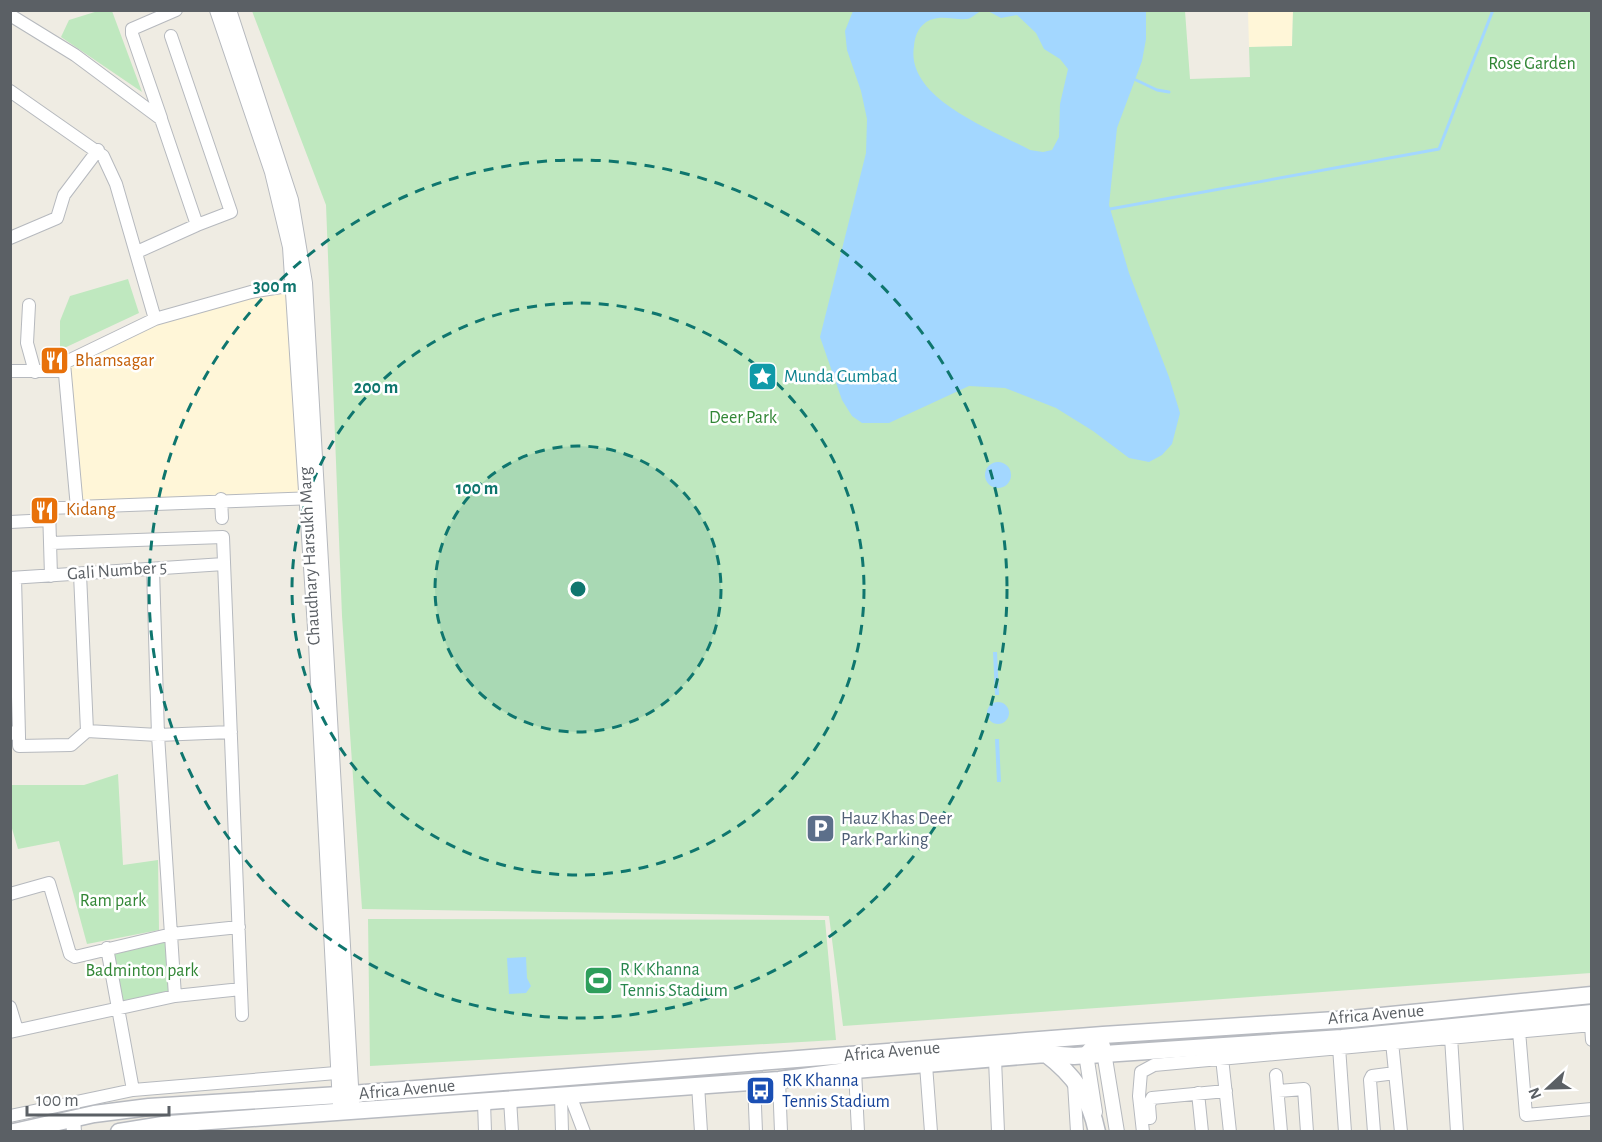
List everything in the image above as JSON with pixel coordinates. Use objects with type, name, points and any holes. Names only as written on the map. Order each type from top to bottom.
[{"type":"main road","name":"Africa Avenue","points":[[14,1131],[68,1125],[149,1107],[346,1095],[1102,1035],[1351,1019],[1592,995]]},
{"type":"main road","name":"Africa Avenue","points":[[119,1131],[291,1115],[779,1080],[855,1070],[1046,1054],[1095,1053],[1591,1021]]},
{"type":"main road","points":[[1046,1054],[1074,1079],[1086,1096],[1097,1131]]},
{"type":"main road","points":[[291,1115],[309,1122],[343,1120],[408,1113],[422,1106]]},
{"type":"street","points":[[176,10],[132,29],[132,34],[197,225]]},
{"type":"street","name":"Chaudhary Harsukh Marg","points":[[217,10],[281,203],[299,284]]},
{"type":"street","name":"Chaudhary Harsukh Marg","points":[[229,10],[291,200],[299,284],[312,498],[328,876],[345,1072],[346,1112]]},
{"type":"street","points":[[10,15],[75,55],[161,119]]},
{"type":"street","points":[[137,252],[231,212],[171,36]]},
{"type":"street","points":[[10,91],[98,150],[107,162],[137,252],[154,319]]},
{"type":"street","points":[[10,238],[57,218],[64,195],[98,150]]},
{"type":"street","points":[[77,507],[64,371],[67,361],[154,319],[251,291],[299,284]]},
{"type":"street","points":[[29,305],[27,343],[35,372]]},
{"type":"street","points":[[10,371],[64,371]]},
{"type":"street","points":[[51,576],[49,508],[221,499],[312,498]]},
{"type":"street","points":[[221,499],[222,518]]},
{"type":"street","points":[[10,522],[50,520]]},
{"type":"street","points":[[51,543],[223,537],[243,1015]]},
{"type":"street","name":"Gali Number 5","points":[[13,578],[224,564]]},
{"type":"street","points":[[153,569],[158,735],[176,996]]},
{"type":"street","points":[[80,574],[87,731]]},
{"type":"street","points":[[13,578],[15,734],[19,746],[71,745],[87,731],[158,735],[231,732]]},
{"type":"street","points":[[10,894],[49,883],[70,954],[75,957],[172,934],[239,927]]},
{"type":"street","points":[[106,948],[132,1090]]},
{"type":"street","points":[[10,1007],[14,1031],[176,996],[241,989]]},
{"type":"street","points":[[1143,1131],[1139,1096],[1143,1069],[1154,1065],[1519,1031],[1591,1021],[1592,1040]]},
{"type":"street","points":[[1519,1031],[1526,1115],[1592,1109]]},
{"type":"street","points":[[1097,1131],[1095,1053],[1102,1035]]},
{"type":"street","points":[[1451,1037],[1457,1131]]},
{"type":"street","points":[[1392,1042],[1401,1131]]},
{"type":"street","points":[[1339,1047],[1345,1131]]},
{"type":"street","points":[[1095,1053],[1115,1106],[1117,1131]]},
{"type":"street","points":[[1222,1058],[1230,1131]]},
{"type":"street","points":[[995,1059],[998,1131]]},
{"type":"street","points":[[926,1065],[931,1131]]},
{"type":"street","points":[[855,1070],[858,1131]]},
{"type":"street","points":[[10,1116],[132,1090],[345,1072]]},
{"type":"street","points":[[1374,1131],[1370,1080],[1372,1077],[1395,1073]]},
{"type":"street","points":[[1276,1075],[1281,1131]]},
{"type":"street","points":[[1074,1079],[1077,1131]]},
{"type":"street","points":[[779,1080],[781,1131]]},
{"type":"street","points":[[754,1081],[756,1131]]},
{"type":"street","points":[[698,1085],[700,1131]]},
{"type":"street","points":[[1278,1090],[1304,1089],[1307,1131]]},
{"type":"street","points":[[1151,1131],[1149,1105],[1152,1098],[1226,1091]]},
{"type":"street","points":[[1198,1093],[1202,1131]]},
{"type":"street","points":[[562,1131],[566,1096]]},
{"type":"street","points":[[566,1096],[584,1131]]},
{"type":"street","points":[[510,1099],[512,1131]]},
{"type":"street","points":[[484,1102],[485,1131]]},
{"type":"shaded area","points":[[1248,11],[1293,11],[1292,46],[1249,47]]},
{"type":"shaded area","points":[[287,293],[299,492],[81,502],[68,365],[155,323],[248,299]]},
{"type":"green space","points":[[98,11],[112,11],[142,92],[61,37],[69,20]]},
{"type":"green space","name":"Deer Park","points":[[252,11],[1185,11],[1190,79],[1250,77],[1249,47],[1292,46],[1293,11],[1591,11],[1591,973],[843,1026],[829,916],[362,909],[342,616],[326,205]]},
{"type":"green space","points":[[128,279],[139,313],[60,350],[60,321],[70,296]]},
{"type":"green space","name":"Ram park","points":[[118,774],[123,865],[158,860],[159,930],[87,944],[59,841],[18,849],[11,825],[11,785],[84,785]]},
{"type":"green space","name":"R K Khanna Tennis Stadium","points":[[368,919],[825,920],[836,1040],[370,1066]]},
{"type":"green space","name":"Badminton park","points":[[169,941],[172,992],[120,1001],[110,949]]},
{"type":"water","points":[[853,11],[982,11],[967,19],[939,18],[923,25],[918,31],[914,46],[915,65],[923,82],[937,97],[955,110],[1030,150],[1043,152],[1052,150],[1059,137],[1060,104],[1068,69],[1060,59],[1044,49],[1036,33],[1017,15],[1001,18],[988,11],[1146,11],[1146,39],[1142,61],[1117,128],[1109,205],[1129,273],[1169,377],[1180,413],[1172,444],[1162,455],[1149,462],[1129,458],[1093,431],[1056,408],[1005,388],[969,386],[889,423],[862,423],[852,416],[842,400],[820,337],[866,153],[867,119],[861,91],[847,50],[845,31]]},
{"type":"water","points":[[998,462],[1007,466],[1011,475],[1007,484],[998,488],[989,484],[985,475],[989,466]]},
{"type":"water","points":[[993,652],[997,652],[999,695],[995,695]]},
{"type":"water","points":[[994,702],[1002,702],[1009,709],[1009,717],[1002,724],[994,724],[987,717],[987,709]]},
{"type":"water","points":[[995,739],[999,739],[1001,782],[997,782]]},
{"type":"water","points":[[526,957],[527,978],[531,986],[526,993],[509,994],[507,958]]},
{"type":"waterway","points":[[1110,209],[1439,149],[1493,10]]},
{"type":"waterway","points":[[1136,80],[1157,90],[1169,92]]},
{"type":"place","name":"Bhamsagar","points":[[54,361]]},
{"type":"place","name":"Munda Gumbad","points":[[763,377]]},
{"type":"place","name":"Kidang","points":[[45,510]]},
{"type":"place","name":"Hauz Khas Deer Park Parking","points":[[820,829]]},
{"type":"place","name":"R K Khanna Tennis Stadium","points":[[599,980]]},
{"type":"place","name":"RK Khanna Tennis Stadium","points":[[761,1091]]},
{"type":"park label","name":"Rose Garden","points":[[1532,64]]}]
